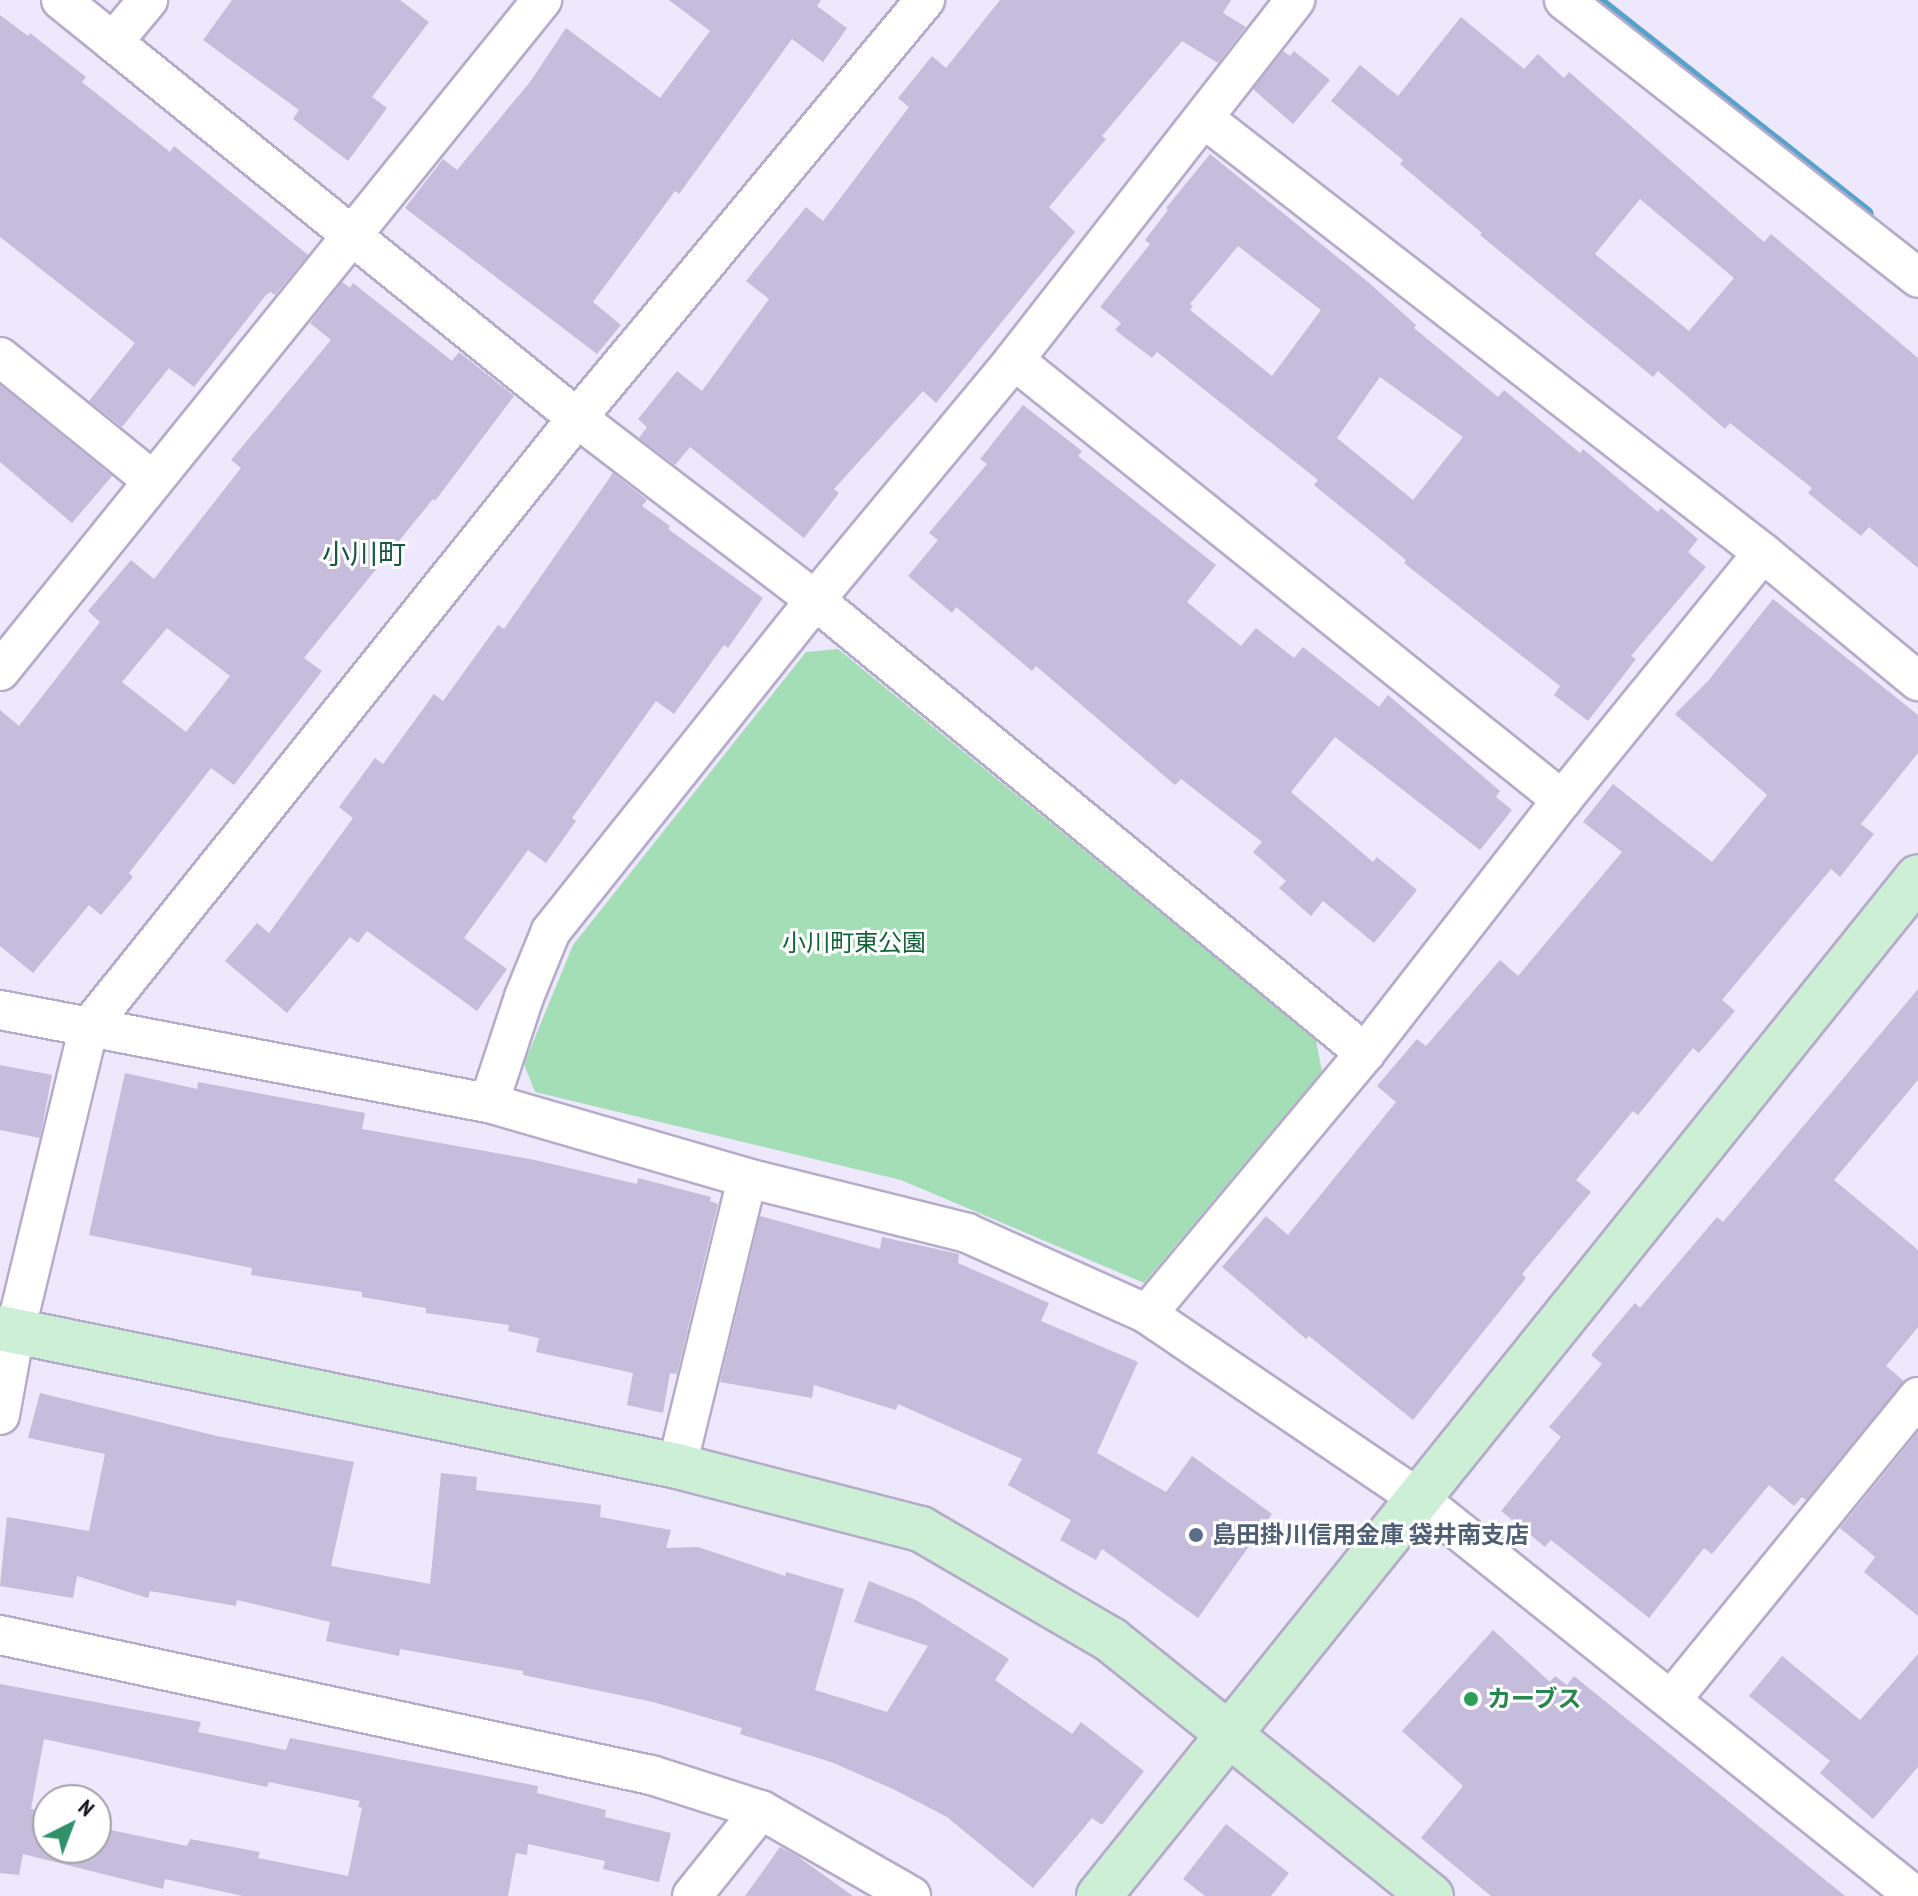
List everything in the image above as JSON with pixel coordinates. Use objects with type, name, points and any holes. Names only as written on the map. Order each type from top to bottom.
[{"type":"street","points":[[61,0],[577,418],[815,600],[1365,1053]]},
{"type":"street","points":[[113,42],[148,0]]},
{"type":"street","points":[[0,671],[542,0]]},
{"type":"street","points":[[0,1415],[7,1330],[89,1027],[577,418],[925,0]]},
{"type":"street","points":[[489,1103],[524,997],[551,931],[815,600],[1014,360],[1206,120],[1295,0]]},
{"type":"street","points":[[1564,0],[1918,278]]},
{"type":"street","points":[[1206,120],[1763,553],[1918,681]]},
{"type":"street","points":[[0,357],[152,480]]},
{"type":"street","points":[[1014,360],[1562,800]]},
{"type":"street","points":[[1147,1314],[1365,1053],[1562,800],[1763,553]]},
{"type":"street","points":[[1099,1896],[1918,877]]},
{"type":"street","points":[[0,1010],[489,1103],[747,1178],[967,1233],[1147,1314],[1418,1498],[1911,1890]]},
{"type":"street","points":[[677,1466],[747,1178]]},
{"type":"street","points":[[7,1330],[677,1466],[921,1529],[1111,1640],[1431,1896]]},
{"type":"street","points":[[1671,1700],[1918,1397]]},
{"type":"street","points":[[0,1635],[651,1775],[761,1810],[911,1896]]},
{"type":"street","points":[[692,1896],[761,1810]]},
{"type":"green space","name":"小川町東公園","points":[[838,649],[1316,1040],[1322,1071],[1144,1283],[901,1180],[535,1092],[524,1064],[573,945],[806,652]]},
{"type":"building","points":[[232,0],[400,0],[429,22],[372,97],[387,108],[348,161],[293,119],[299,110],[203,40]]},
{"type":"building","points":[[669,0],[821,0],[817,6],[847,28],[823,62],[792,39],[679,194],[675,191],[593,302],[621,325],[597,354],[405,208],[443,159],[457,170],[530,82],[566,28],[660,98],[710,31]]},
{"type":"building","points":[[1000,0],[1231,0],[1223,13],[1246,27],[1218,63],[1182,41],[1102,136],[1106,139],[1049,207],[1075,232],[936,403],[923,391],[834,489],[839,493],[804,538],[690,447],[675,465],[639,438],[647,427],[638,419],[677,371],[702,391],[769,299],[746,281],[806,207],[823,221],[909,107],[898,98],[932,56],[946,68]]},
{"type":"building","points":[[0,15],[28,36],[30,33],[86,77],[82,82],[170,152],[174,146],[308,255],[275,295],[271,292],[266,295],[194,387],[169,368],[122,427],[89,401],[135,343],[0,237]]},
{"type":"building","points":[[1461,17],[1524,69],[1538,54],[1564,78],[1569,72],[1764,242],[1771,234],[1918,358],[1918,568],[1869,527],[1861,536],[1808,493],[1812,488],[1730,423],[1725,429],[1658,371],[1653,377],[1480,235],[1482,233],[1400,164],[1403,160],[1331,101],[1360,65],[1398,96]],"holes":[[[1640,199],[1734,278],[1689,331],[1595,254]]]},
{"type":"building","points":[[1283,51],[1290,56],[1294,51],[1330,80],[1293,124],[1253,89]]},
{"type":"building","points":[[1210,154],[1368,282],[1416,325],[1414,328],[1498,397],[1504,390],[1580,453],[1583,449],[1658,512],[1661,508],[1698,539],[1688,552],[1706,567],[1631,656],[1636,659],[1588,721],[1554,695],[1560,686],[1404,563],[1406,560],[1314,485],[1318,480],[1157,352],[1152,358],[1115,330],[1121,323],[1100,307],[1150,244],[1145,240],[1168,210],[1166,208]],"holes":[[[1238,246],[1321,310],[1272,376],[1190,310],[1193,306],[1190,304]],[[1380,377],[1463,437],[1413,500],[1337,438]]]},
{"type":"building","points":[[342,282],[350,288],[353,283],[452,361],[459,352],[514,396],[435,501],[433,499],[304,658],[322,671],[234,785],[211,768],[129,873],[133,877],[101,915],[89,905],[33,973],[0,946],[0,710],[19,726],[100,622],[88,611],[131,560],[154,579],[241,468],[231,460],[331,340],[310,323]],"holes":[[[167,628],[230,676],[186,732],[122,682]]]},
{"type":"building","points":[[0,385],[112,476],[72,523],[0,462]]},
{"type":"building","points":[[1023,405],[1082,451],[1078,456],[1216,565],[1187,602],[1241,646],[1256,628],[1294,658],[1303,647],[1379,707],[1388,695],[1500,791],[1496,797],[1512,810],[1480,850],[1335,737],[1291,792],[1373,862],[1377,857],[1417,890],[1374,943],[1323,901],[1311,916],[1279,888],[1286,881],[1253,852],[1262,842],[1181,779],[1175,785],[1036,666],[1032,671],[956,607],[952,613],[908,576],[938,540],[929,533],[987,464],[980,459]]},
{"type":"building","points":[[613,473],[647,500],[642,506],[670,526],[668,529],[763,598],[728,648],[724,645],[674,714],[656,701],[572,818],[576,821],[546,863],[528,850],[464,938],[507,969],[477,1011],[367,931],[358,943],[350,937],[287,1013],[225,961],[257,923],[269,933],[353,818],[339,807],[375,758],[383,764],[434,694],[443,701],[498,625],[504,629]]},
{"type":"building","points":[[1773,599],[1918,715],[1918,753],[1861,824],[1874,834],[1840,877],[1831,869],[1722,1000],[1735,1011],[1699,1053],[1693,1048],[1638,1115],[1633,1111],[1576,1180],[1591,1192],[1522,1274],[1526,1278],[1413,1420],[1309,1336],[1306,1339],[1222,1267],[1266,1216],[1288,1235],[1396,1102],[1377,1086],[1417,1039],[1426,1046],[1500,960],[1518,976],[1622,852],[1583,822],[1613,784],[1712,862],[1767,795],[1675,714],[1708,681]]},
{"type":"building","points":[[1918,989],[1918,1080],[1834,1180],[1918,1250],[1918,1327],[1886,1366],[1904,1381],[1806,1500],[1802,1497],[1794,1506],[1769,1485],[1712,1554],[1704,1548],[1649,1618],[1551,1540],[1545,1547],[1501,1511],[1561,1437],[1549,1427],[1602,1364],[1591,1355],[1635,1303],[1640,1308],[1717,1217],[1723,1222]]},
{"type":"building","points":[[0,1065],[52,1075],[40,1138],[0,1130]]},
{"type":"building","points":[[125,1073],[197,1089],[198,1082],[365,1113],[362,1129],[535,1160],[637,1184],[638,1178],[711,1197],[710,1201],[718,1204],[677,1374],[670,1373],[663,1413],[627,1405],[633,1373],[536,1352],[539,1338],[508,1331],[509,1325],[426,1313],[426,1308],[362,1297],[362,1292],[251,1275],[252,1268],[89,1235]]},
{"type":"building","points":[[760,1216],[880,1249],[882,1237],[959,1254],[958,1263],[1049,1303],[1041,1321],[1138,1362],[1097,1453],[1166,1492],[1192,1456],[1272,1514],[1198,1618],[1102,1549],[1096,1560],[1060,1540],[1071,1520],[1008,1485],[1022,1459],[898,1404],[896,1410],[814,1385],[812,1398],[720,1382]]},
{"type":"building","points":[[40,1393],[217,1436],[354,1462],[331,1566],[430,1584],[441,1473],[477,1477],[476,1490],[601,1505],[600,1517],[671,1530],[666,1548],[698,1547],[785,1576],[786,1572],[844,1589],[815,1690],[887,1712],[928,1646],[854,1622],[869,1581],[916,1600],[1009,1659],[995,1680],[1072,1734],[1081,1722],[1144,1771],[1102,1825],[1092,1818],[1033,1888],[947,1817],[831,1762],[740,1734],[742,1728],[653,1702],[523,1675],[523,1671],[400,1649],[399,1656],[326,1641],[330,1622],[237,1600],[236,1606],[150,1591],[148,1598],[77,1576],[73,1598],[0,1586],[7,1517],[89,1531],[105,1454],[28,1438]]},
{"type":"building","points":[[1918,1432],[1918,1616],[1864,1572],[1875,1557],[1840,1528]]},
{"type":"building","points":[[1493,1630],[1550,1682],[1555,1676],[1567,1685],[1574,1676],[1845,1896],[1491,1896],[1421,1838],[1463,1786],[1402,1731]]},
{"type":"building","points":[[1918,1654],[1918,1767],[1873,1819],[1820,1773],[1830,1761],[1749,1696],[1782,1656],[1860,1720]]},
{"type":"building","points":[[0,1684],[201,1722],[198,1732],[286,1750],[290,1738],[538,1786],[537,1793],[606,1810],[605,1817],[671,1833],[659,1882],[603,1869],[605,1861],[528,1844],[527,1855],[516,1853],[508,1896],[243,1896],[165,1879],[163,1889],[63,1864],[112,1864],[112,1830],[187,1846],[190,1839],[260,1852],[258,1858],[348,1876],[362,1808],[358,1807],[360,1801],[269,1782],[267,1787],[44,1739],[36,1784],[32,1784],[32,1856],[23,1854],[19,1875],[0,1873]]},
{"type":"building","points":[[1226,1824],[1289,1873],[1271,1896],[1205,1896],[1183,1879]]},
{"type":"building","points":[[780,1847],[794,1854],[853,1896],[745,1896]]},
{"type":"waterway","points":[[1596,0],[1867,214]]},
{"type":"place","name":"島田掛川信用金庫 袋井南支店","points":[[1196,1535]]},
{"type":"place","name":"カーブス","points":[[1471,1699]]},
{"type":"district","name":"小川町","points":[[364,554]]}]
